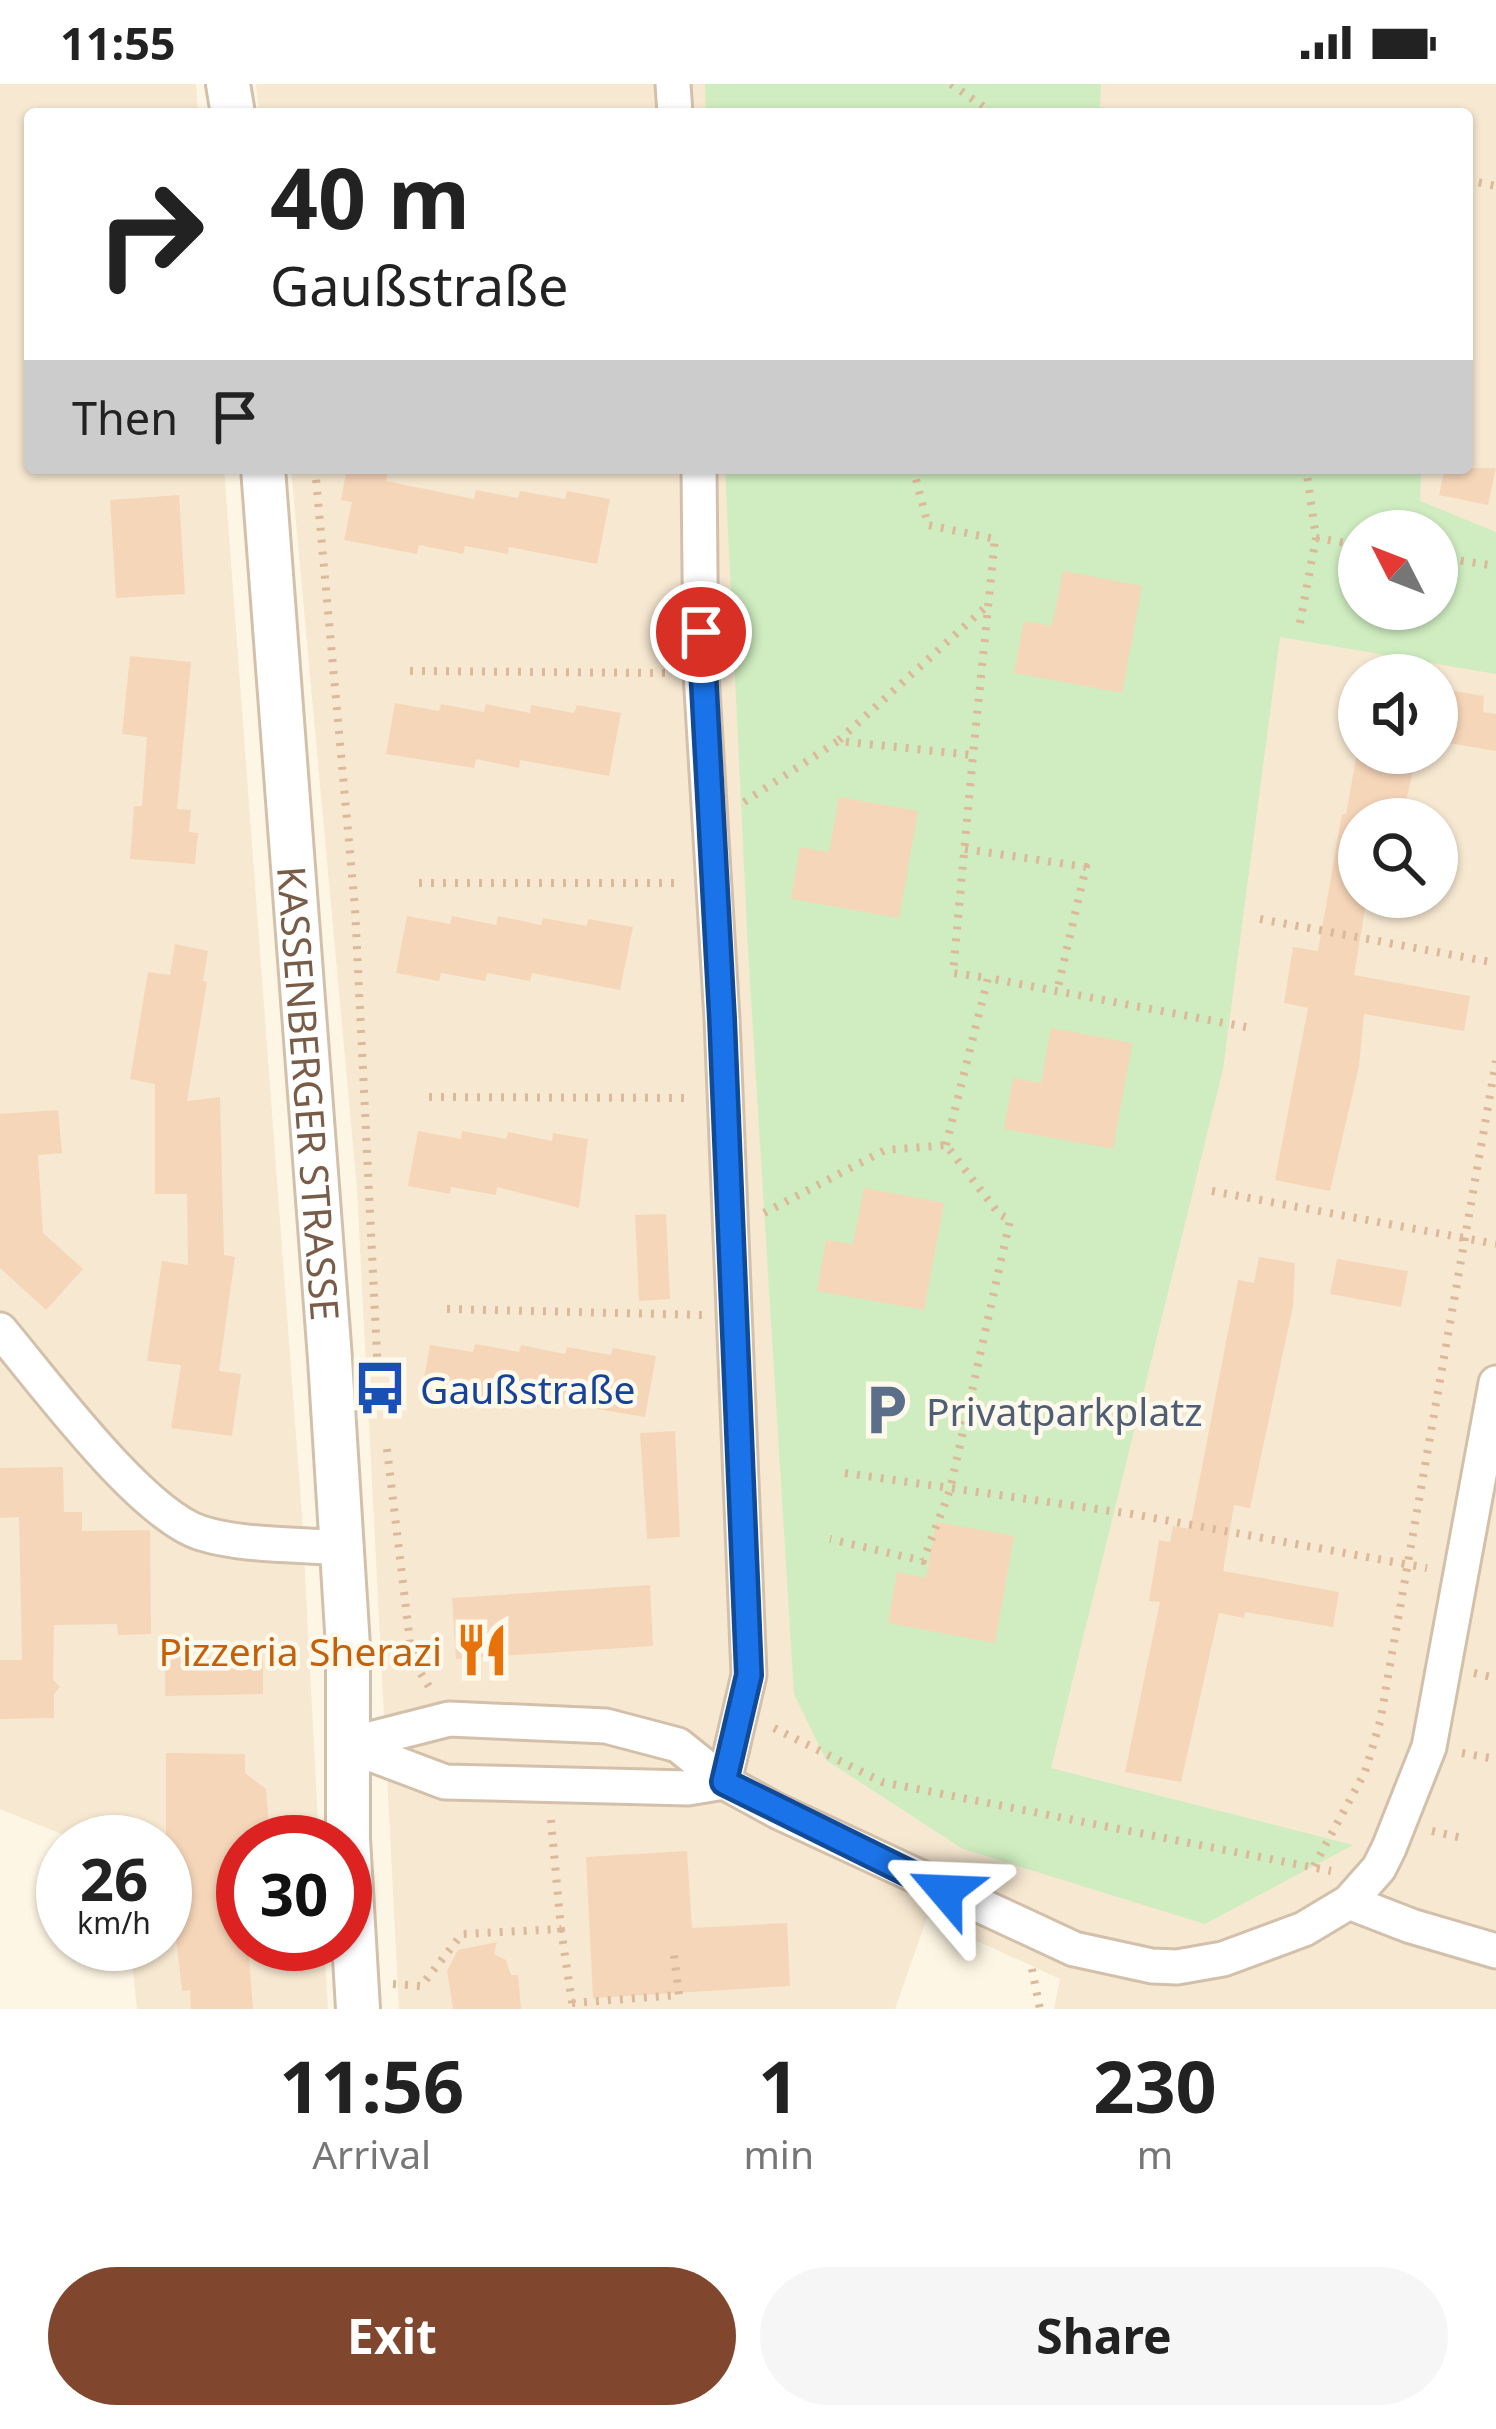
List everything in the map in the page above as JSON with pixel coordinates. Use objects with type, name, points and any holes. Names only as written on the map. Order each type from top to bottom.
[{"type":"street","name":"KASSENBERGER STRASSE","points":[[263,474],[348,1647],[357,1995]]},
{"type":"street","points":[[699,474],[701,673],[726,1098],[749,1675],[724,1782]]},
{"type":"street","points":[[0,1330],[109,1459],[186,1526],[214,1536],[340,1548]]},
{"type":"street","points":[[347,1745],[449,1719],[606,1726],[678,1745],[724,1782],[1024,1930],[1073,1949],[1133,1964],[1177,1967],[1223,1959],[1304,1929],[1358,1892],[1394,1836],[1429,1747],[1496,1383]]},
{"type":"street","points":[[347,1745],[445,1782],[688,1788],[724,1782]]},
{"type":"street","points":[[1358,1892],[1412,1926],[1496,1951]]},
{"type":"path","points":[[952,84],[986,108]]},
{"type":"path","points":[[1111,108],[1112,103]]},
{"type":"path","points":[[316,474],[355,908],[378,1375]]},
{"type":"path","points":[[915,474],[928,525],[995,539],[953,974],[1246,1027]]},
{"type":"path","points":[[1300,623],[1316,538],[1307,474]]},
{"type":"path","points":[[1316,538],[1338,541]]},
{"type":"path","points":[[1458,560],[1496,566]]},
{"type":"path","points":[[709,824],[838,741],[989,604]]},
{"type":"path","points":[[410,671],[701,673]]},
{"type":"path","points":[[838,741],[974,755]]},
{"type":"path","points":[[965,849],[1086,867],[1057,992]]},
{"type":"path","points":[[419,883],[713,884]]},
{"type":"path","points":[[1260,919],[1496,962]]},
{"type":"path","points":[[946,1145],[988,979]]},
{"type":"path","points":[[1314,1866],[1365,1772],[1380,1722],[1496,1060]]},
{"type":"path","points":[[429,1097],[726,1098]]},
{"type":"path","points":[[731,1230],[885,1150],[946,1145]]},
{"type":"path","points":[[830,1539],[923,1562],[950,1490],[1010,1220],[999,1214],[946,1145]]},
{"type":"path","points":[[1212,1191],[1496,1244]]},
{"type":"path","points":[[447,1309],[734,1315]]},
{"type":"path","points":[[386,1449],[410,1642],[418,1669],[449,1719]]},
{"type":"path","points":[[845,1473],[1132,1514],[1463,1575]]},
{"type":"path","points":[[740,1712],[882,1782],[1314,1866],[1358,1892]]},
{"type":"path","points":[[548,1785],[572,2006],[679,1995],[674,1955]]},
{"type":"path","points":[[357,1995],[421,1986],[462,1934],[562,1929]]},
{"type":"shaded area","points":[[0,84],[196,84],[198,108],[24,108],[24,474],[224,474],[302,1516],[318,1815],[216,1815],[216,1971],[326,1971],[328,2009],[137,2009],[133,1971],[192,1971],[192,1815],[36,1815],[36,1824],[0,1809]]},
{"type":"shaded area","points":[[256,84],[1496,84],[1496,2009],[1054,2009],[1060,1979],[927,1918],[895,2009],[399,2009],[357,1189],[292,474],[1473,474],[1473,108],[258,108]]},
{"type":"green space","points":[[705,84],[1101,84],[1100,107],[1105,108],[706,108]]},
{"type":"green space","points":[[725,474],[1421,474],[1420,501],[1442,510],[1338,510],[1338,630],[1458,630],[1458,516],[1496,532],[1496,674],[1458,667],[1458,654],[1379,654],[1280,637],[1223,1069],[1051,1768],[1353,1845],[1205,1924],[963,1849],[826,1760],[794,1694],[748,949]]},
{"type":"building","points":[[1496,468],[1488,505],[1439,495],[1444,474]]},
{"type":"building","points":[[346,474],[388,474],[386,481],[474,499],[476,490],[518,498],[520,491],[565,499],[567,491],[610,499],[597,564],[509,547],[508,554],[465,546],[463,554],[419,545],[417,554],[344,540],[352,502],[341,500]]},
{"type":"building","points":[[179,495],[185,594],[116,598],[110,500]]},
{"type":"building","points":[[1063,571],[1142,586],[1122,693],[1014,673],[1024,621],[1052,626]]},
{"type":"building","points":[[130,656],[191,662],[177,809],[191,810],[189,832],[198,833],[195,864],[130,859],[134,806],[142,806],[147,737],[122,734]]},
{"type":"building","points":[[1458,692],[1484,696],[1483,712],[1496,714],[1496,751],[1458,745]]},
{"type":"building","points":[[395,703],[439,711],[441,704],[484,712],[486,704],[530,713],[531,705],[574,713],[577,705],[621,713],[609,776],[520,760],[519,768],[476,759],[474,768],[386,754]]},
{"type":"building","points":[[1353,774],[1412,774],[1407,798],[1349,798]]},
{"type":"building","points":[[839,797],[918,811],[899,918],[791,899],[800,847],[829,852]]},
{"type":"building","points":[[1338,837],[1338,918],[1364,918],[1354,975],[1470,996],[1464,1031],[1364,1014],[1359,1066],[1330,1191],[1275,1180],[1308,1008],[1284,1003],[1293,947],[1318,951]]},
{"type":"building","points":[[407,916],[450,924],[452,916],[496,925],[498,916],[541,925],[543,918],[633,927],[620,990],[532,973],[530,981],[487,973],[485,981],[441,973],[439,981],[396,973]]},
{"type":"building","points":[[175,944],[208,951],[187,1101],[220,1097],[224,1255],[235,1257],[219,1371],[241,1374],[232,1436],[171,1428],[181,1365],[147,1361],[162,1261],[188,1265],[187,1194],[155,1194],[155,1084],[130,1079],[148,972],[170,975]]},
{"type":"building","points":[[1051,1028],[1132,1043],[1113,1149],[1004,1129],[1013,1078],[1041,1083]]},
{"type":"building","points":[[58,1110],[62,1153],[38,1155],[43,1233],[83,1269],[46,1310],[0,1268],[0,1114]]},
{"type":"building","points":[[418,1131],[461,1139],[462,1131],[506,1139],[508,1132],[552,1141],[553,1133],[588,1139],[579,1208],[497,1187],[496,1195],[451,1187],[450,1194],[408,1186]]},
{"type":"building","points":[[864,1188],[944,1203],[924,1310],[817,1291],[826,1240],[853,1244]]},
{"type":"building","points":[[666,1214],[670,1299],[639,1301],[635,1215]]},
{"type":"building","points":[[1259,1257],[1295,1263],[1293,1306],[1250,1508],[1234,1505],[1223,1571],[1339,1592],[1333,1627],[1245,1612],[1244,1618],[1219,1613],[1181,1782],[1125,1772],[1160,1602],[1149,1601],[1159,1540],[1170,1542],[1173,1526],[1190,1529],[1238,1280],[1254,1283]]},
{"type":"building","points":[[1337,1259],[1408,1271],[1401,1307],[1330,1294]]},
{"type":"building","points":[[475,1344],[519,1352],[521,1345],[565,1354],[567,1347],[611,1355],[613,1348],[656,1356],[645,1417],[556,1402],[555,1409],[510,1400],[509,1409],[465,1401],[464,1409],[420,1401],[430,1345],[473,1352]]},
{"type":"building","points":[[675,1431],[680,1537],[647,1539],[640,1433]]},
{"type":"building","points":[[63,1467],[64,1512],[82,1512],[82,1531],[150,1530],[151,1634],[118,1635],[117,1624],[54,1625],[53,1680],[60,1687],[54,1694],[54,1718],[0,1719],[0,1660],[22,1660],[19,1517],[0,1518],[0,1468]]},
{"type":"building","points":[[936,1522],[1014,1536],[995,1643],[888,1623],[897,1572],[926,1578]]},
{"type":"building","points":[[650,1585],[653,1646],[456,1659],[452,1598]]},
{"type":"building","points":[[165,1655],[263,1661],[263,1694],[165,1696]]},
{"type":"building","points":[[166,1753],[245,1754],[245,1773],[266,1789],[268,1815],[216,1815],[216,1971],[250,1971],[253,2009],[191,2009],[190,1990],[182,1991],[180,1971],[192,1971],[192,1815],[166,1815]]},
{"type":"building","points":[[687,1851],[692,1928],[787,1923],[790,1986],[593,1998],[586,1857]]},
{"type":"building","points":[[497,1942],[494,1954],[506,1960],[511,1975],[518,1975],[521,2009],[453,2009],[447,1971],[458,1950]]},
{"type":"place","name":"Gaußstraße","points":[[380,1388]]},
{"type":"place","name":"Privatparkplatz","points":[[886,1410]]},
{"type":"place","name":"Pizzeria Sherazi","points":[[482,1650]]},
{"type":"route","points":[[701,632],[749,1675],[724,1782],[945,1891]]}]
